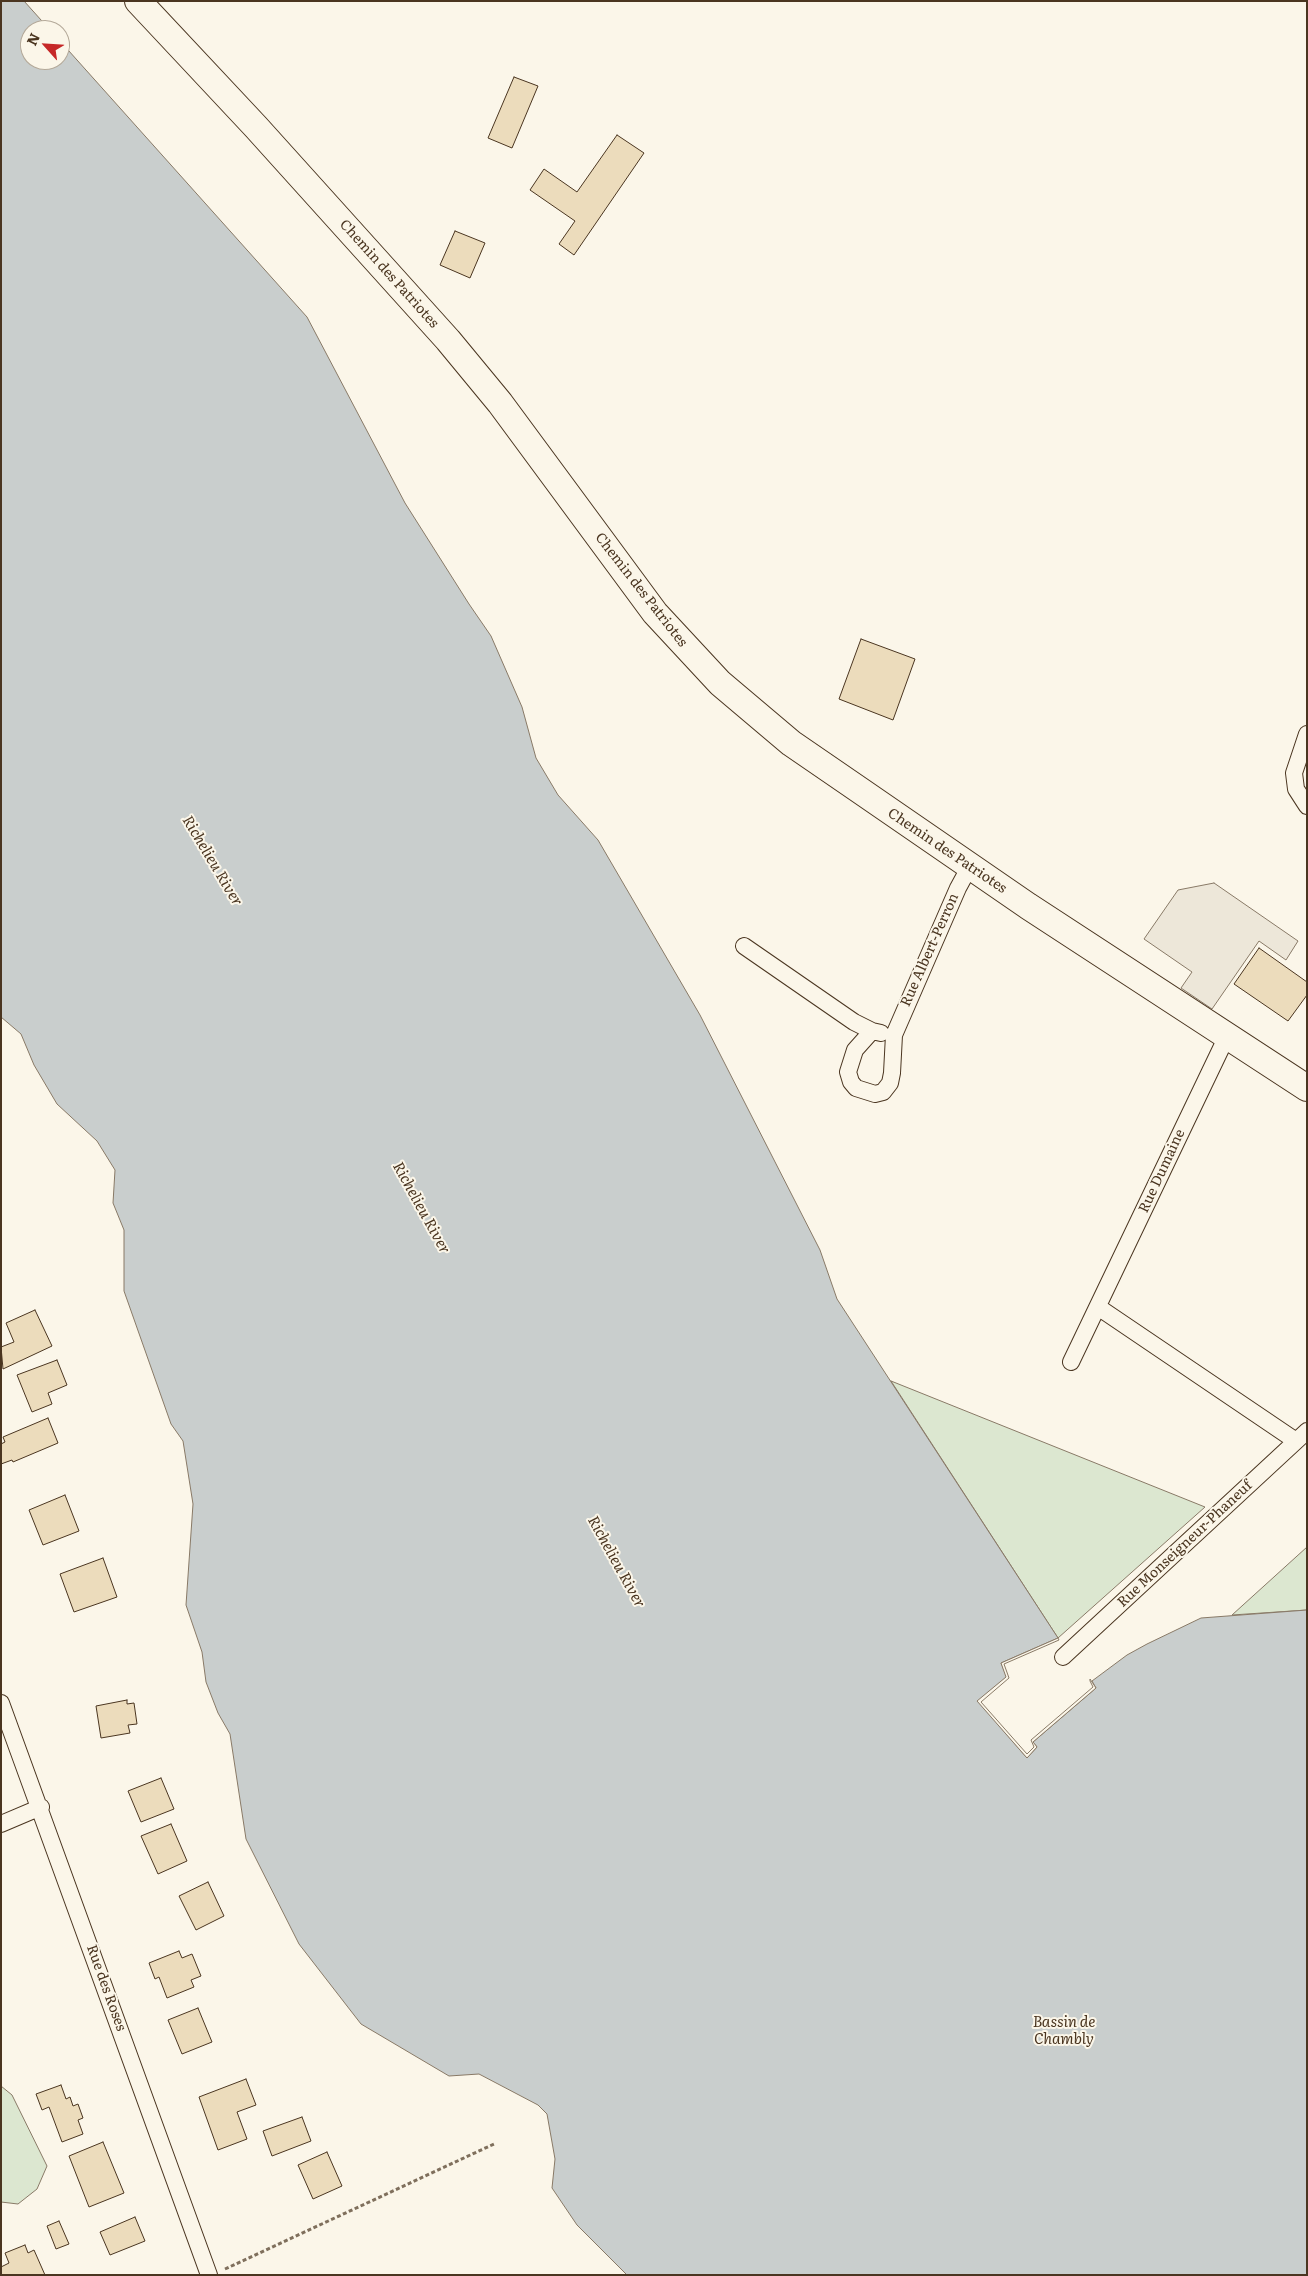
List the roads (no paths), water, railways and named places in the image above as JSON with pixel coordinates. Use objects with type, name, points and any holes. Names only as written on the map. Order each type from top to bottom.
[{"type":"main road","name":"Chemin des Patriotes","points":[[138,1],[262,134],[448,340],[500,403],[655,613],[685,648],[732,694],[791,743],[970,866],[1307,1088]]},
{"type":"street","points":[[1307,734],[1294,773],[1296,789],[1307,806]]},
{"type":"street","name":"Rue Albert-Perron","points":[[872,1031],[855,1050],[848,1067],[851,1082],[856,1088],[866,1092],[883,1092],[890,1083],[892,1073],[894,1035],[958,888],[970,866]]},
{"type":"street","points":[[744,946],[854,1022],[872,1031],[894,1035]]},
{"type":"street","name":"Rue Dumaine","points":[[1072,1362],[1227,1036]]},
{"type":"street","points":[[1098,1306],[1302,1436]]},
{"type":"street","name":"Rue Monseigneur-Phaneuf","points":[[1063,1657],[1302,1436]]},
{"type":"street","name":"Rue des Roses","points":[[1,1702],[215,2273]]},
{"type":"street","points":[[1,1824],[41,1807]]},
{"type":"water","points":[[1,1],[24,1],[41,20],[20,20],[20,70],[70,70],[70,52],[307,317],[405,503],[491,636],[522,707],[536,758],[558,795],[598,840],[700,1015],[820,1250],[837,1299],[1058,1638],[1001,1663],[1007,1677],[978,1701],[1027,1758],[1037,1747],[1033,1742],[1096,1688],[1092,1681],[1127,1655],[1147,1644],[1201,1618],[1307,1610],[1307,2275],[627,2275],[577,2225],[552,2188],[555,2159],[547,2114],[538,2105],[479,2074],[449,2076],[361,2024],[299,1944],[246,1839],[230,1734],[218,1713],[206,1682],[202,1652],[186,1605],[193,1504],[183,1441],[171,1424],[124,1291],[124,1230],[113,1203],[115,1170],[97,1141],[57,1104],[34,1065],[21,1034],[1,1017]]},
{"type":"water label","name":"Richelieu River","points":[[212,861]]},
{"type":"water label","name":"Richelieu River","points":[[421,1208]]},
{"type":"water label","name":"Richelieu River","points":[[616,1562]]},
{"type":"water label","name":"Bassin de Chambly","points":[[1064,2032]]}]
